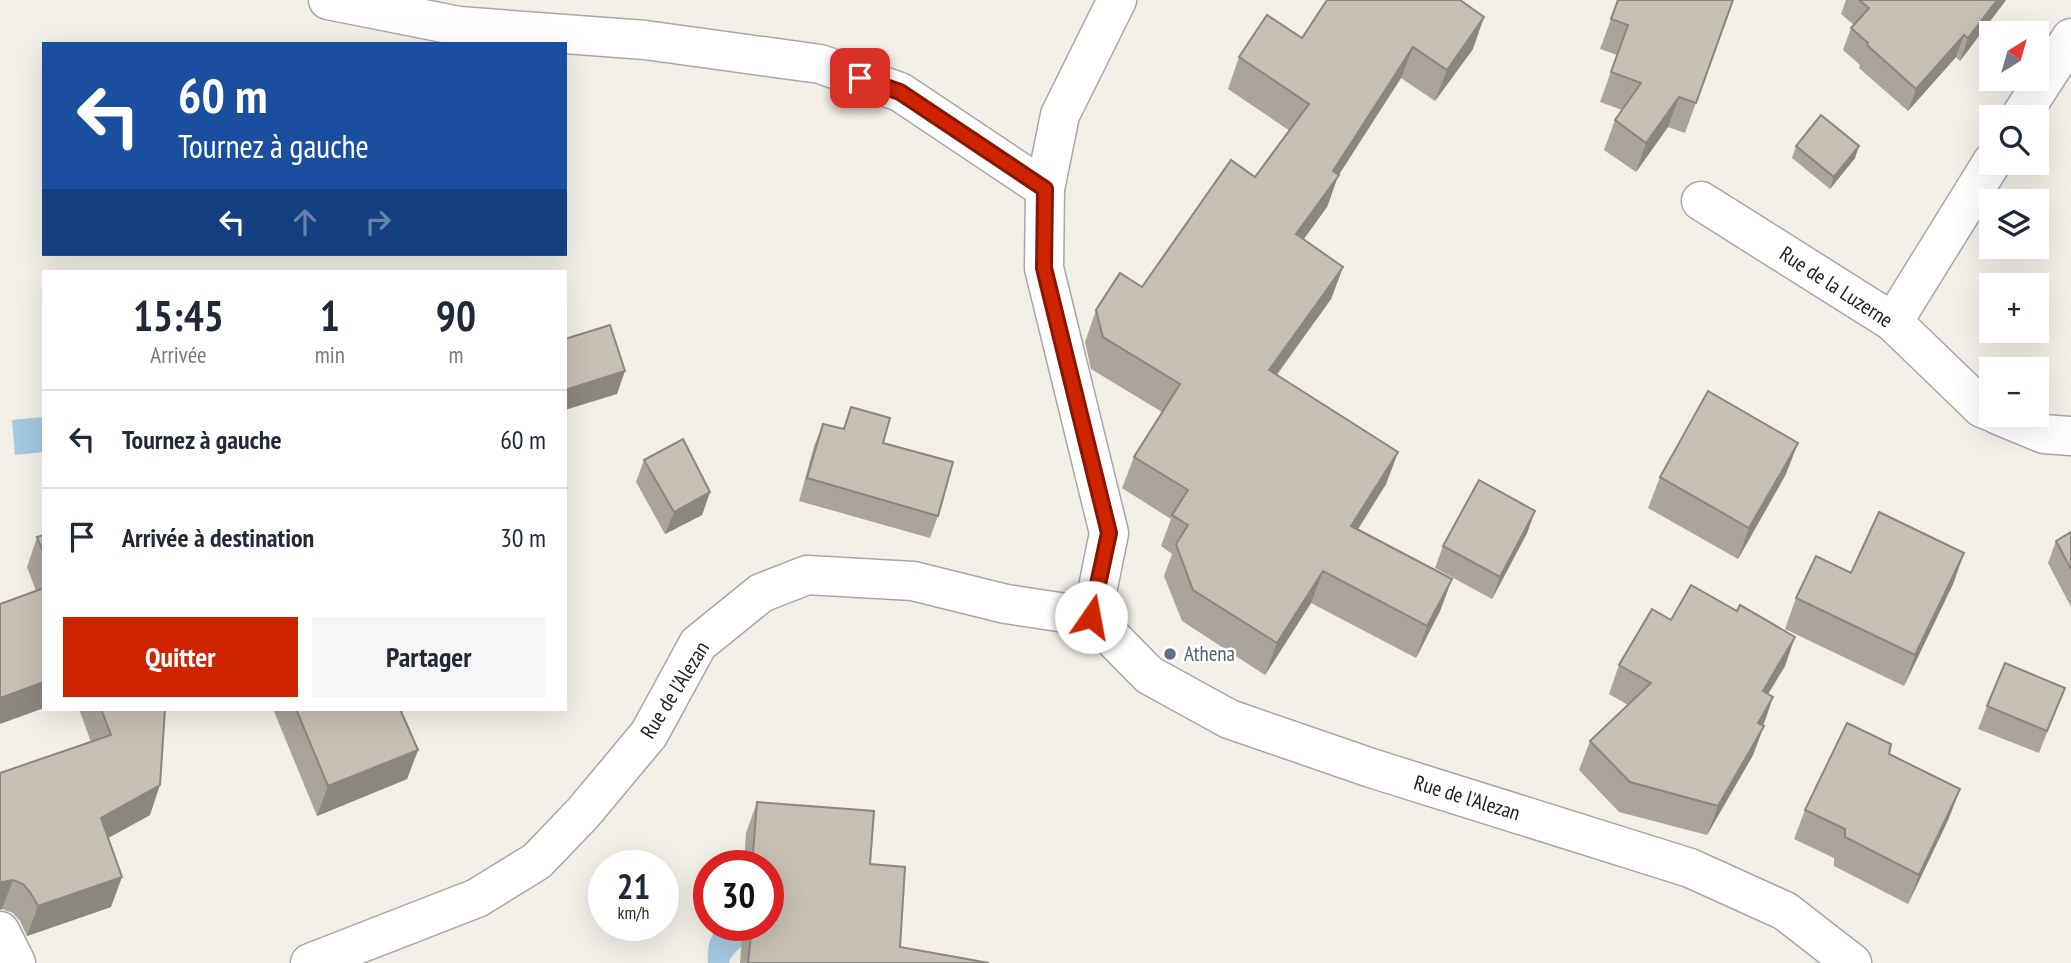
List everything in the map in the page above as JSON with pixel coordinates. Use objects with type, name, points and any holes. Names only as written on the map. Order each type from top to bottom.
[{"type":"street","points":[[328,0],[459,26],[645,40],[820,64],[900,92],[1045,189]]},
{"type":"street","points":[[1091,617],[1109,533],[1044,268],[1045,189],[1060,115],[1117,0]]},
{"type":"street","points":[[2028,105],[2071,38]]},
{"type":"street","points":[[1893,321],[1984,175]]},
{"type":"street","name":"Rue de la Luzerne","points":[[1701,201],[1893,321],[1979,405]]},
{"type":"street","points":[[2027,427],[2044,434],[2071,436]]},
{"type":"street","name":"Rue de l'Alezan","points":[[310,963],[477,898],[537,861],[583,813],[649,734],[698,645],[761,593],[807,575],[913,581],[1006,604],[1091,617],[1149,676],[1229,719],[1371,768],[1689,868],[1785,911],[1852,963]]},
{"type":"street","points":[[0,931],[16,963]]},
{"type":"water","points":[[42,417],[42,452],[15,455],[12,420]]},
{"type":"water","points":[[752,941],[737,950],[729,963],[708,963],[710,942]]},
{"type":"building","points":[[1327,0],[1460,0],[1484,17],[1447,70],[1413,47],[1333,171],[1339,175],[1296,234],[1343,267],[1269,370],[1398,452],[1351,526],[1452,579],[1427,626],[1323,571],[1277,643],[1193,590],[1176,544],[1188,525],[1172,515],[1188,490],[1134,457],[1180,384],[1103,337],[1096,310],[1120,273],[1142,287],[1231,160],[1255,177],[1309,104],[1239,57],[1267,15],[1302,38]]},
{"type":"building","points":[[1618,0],[1733,0],[1696,103],[1679,97],[1646,143],[1615,120],[1641,83],[1611,72],[1628,25],[1611,19]]},
{"type":"building","points":[[1859,0],[1997,0],[1968,38],[1964,35],[1916,89],[1851,28],[1869,8]]},
{"type":"building","points":[[1821,115],[1859,146],[1834,177],[1796,146]]},
{"type":"building","points":[[610,325],[625,371],[567,389],[567,338]]},
{"type":"building","points":[[1708,391],[1798,443],[1749,528],[1660,477]]},
{"type":"building","points":[[851,407],[890,418],[883,443],[953,462],[938,516],[807,478],[823,424],[844,429]]},
{"type":"building","points":[[683,439],[710,492],[674,512],[644,460]]},
{"type":"building","points":[[1479,480],[1535,511],[1500,577],[1443,546]]},
{"type":"building","points":[[1879,512],[1964,553],[1915,655],[1796,598],[1816,556],[1851,573]]},
{"type":"building","points":[[2071,532],[2071,569],[2056,541]]},
{"type":"building","points":[[42,536],[42,549],[37,537]]},
{"type":"building","points":[[1691,585],[1737,611],[1740,605],[1795,637],[1763,691],[1773,697],[1758,723],[1764,726],[1718,806],[1630,782],[1590,741],[1651,683],[1619,665],[1652,609],[1671,620]]},
{"type":"building","points":[[42,589],[42,683],[0,698],[0,604]]},
{"type":"building","points":[[2005,663],[2065,688],[2047,731],[1987,706]]},
{"type":"building","points":[[102,711],[165,711],[160,785],[101,818],[122,877],[38,906],[23,884],[13,880],[0,883],[0,773],[111,735]]},
{"type":"building","points":[[297,711],[401,711],[418,750],[328,786]]},
{"type":"building","points":[[1847,723],[1891,744],[1889,754],[1960,789],[1919,875],[1845,837],[1845,829],[1805,810]]},
{"type":"building","points":[[757,802],[874,811],[870,864],[905,867],[900,947],[989,963],[748,963],[750,941],[784,941],[784,850],[753,850]]},
{"type":"place","name":"Athena","points":[[1170,654]]},
{"type":"route","points":[[860,78],[900,92],[1045,189],[1044,268],[1109,533],[1091,617]]}]
